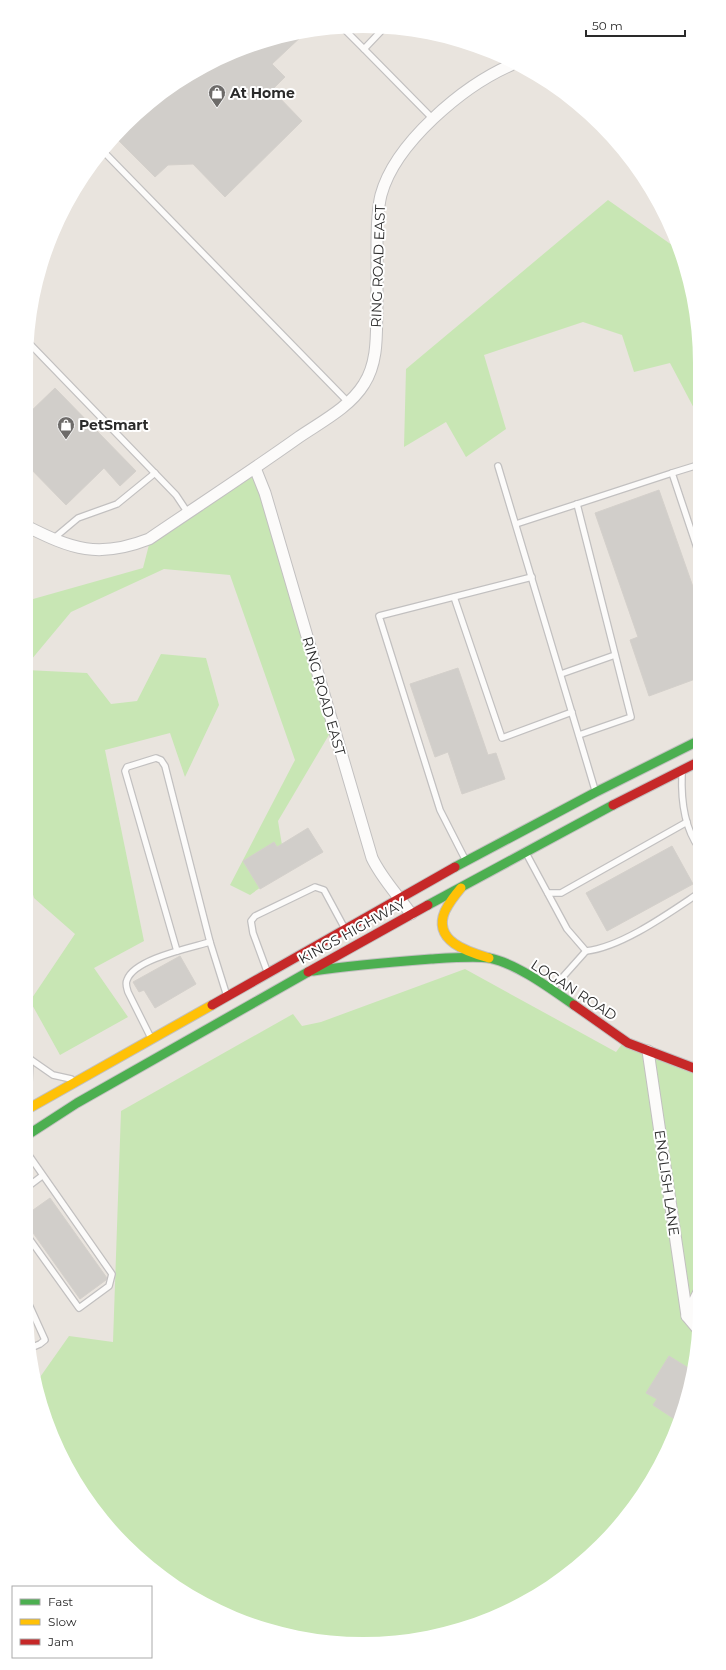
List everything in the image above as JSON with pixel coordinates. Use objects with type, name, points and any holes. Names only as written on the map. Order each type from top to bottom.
[{"type":"main road","name":"KINGS HIGHWAY","points":[[33,1107],[466,862],[596,792],[693,744]]},
{"type":"main road","name":"KINGS HIGHWAY","points":[[33,1131],[77,1103],[464,884],[600,811],[693,764]]},
{"type":"main road","points":[[464,884],[444,913],[442,922],[443,930],[452,943],[489,958]]},
{"type":"main road","name":"LOGAN ROAD","points":[[307,973],[369,963],[446,958],[489,958],[506,964],[535,978],[628,1043],[693,1068]]},
{"type":"street","name":"RING ROAD EAST","points":[[33,530],[52,539],[87,549],[118,548],[149,539],[255,468],[348,402],[364,384],[371,370],[375,355],[377,224],[381,195],[386,179],[401,155],[433,119],[467,91],[486,78],[508,67]]},
{"type":"street","name":"RING ROAD EAST","points":[[255,468],[267,501],[372,858],[378,870],[401,898],[411,914]]},
{"type":"street","name":"ENGLISH LANE","points":[[648,1051],[687,1316]]},
{"type":"street","points":[[692,1322],[687,1316],[693,1304]]},
{"type":"lane","points":[[349,34],[433,119]]},
{"type":"lane","points":[[364,49],[379,34]]},
{"type":"lane","points":[[107,154],[348,402]]},
{"type":"lane","points":[[34,348],[176,495],[188,513]]},
{"type":"lane","points":[[498,466],[596,792]]},
{"type":"lane","points":[[516,524],[693,467]]},
{"type":"lane","points":[[52,539],[78,518],[116,504],[155,473]]},
{"type":"lane","points":[[672,473],[693,536]]},
{"type":"lane","points":[[577,504],[630,717],[579,735]]},
{"type":"lane","points":[[466,862],[440,810],[379,616],[532,577]]},
{"type":"lane","points":[[454,597],[502,738],[572,712]]},
{"type":"lane","points":[[561,674],[615,655]]},
{"type":"lane","points":[[177,951],[125,771],[127,767],[156,758],[165,766],[210,942],[227,996]]},
{"type":"lane","points":[[682,770],[681,796],[687,822],[693,835]]},
{"type":"lane","points":[[548,893],[562,893],[687,822]]},
{"type":"lane","points":[[525,851],[567,929],[586,951]]},
{"type":"lane","points":[[268,973],[253,933],[251,922],[255,916],[315,887],[324,890],[345,930]]},
{"type":"lane","points":[[552,989],[586,951],[597,950],[636,932],[670,913],[693,897]]},
{"type":"lane","points":[[151,1039],[128,992],[126,984],[127,979],[136,968],[144,963],[177,951],[210,942]]},
{"type":"lane","points":[[33,1061],[53,1075],[77,1081]]},
{"type":"lane","points":[[33,1162],[112,1274],[109,1286],[78,1308],[33,1244]]},
{"type":"lane","points":[[33,1183],[42,1176]]},
{"type":"lane","points":[[33,1314],[45,1340],[36,1346]]},
{"type":"green space","points":[[608,200],[670,244],[682,278],[690,320],[693,363],[693,406],[670,363],[634,372],[622,335],[583,322],[484,355],[506,429],[466,457],[446,422],[404,447],[406,369]]},
{"type":"green space","points":[[256,464],[333,728],[278,821],[286,869],[250,895],[230,885],[295,760],[230,575],[164,569],[71,612],[33,658],[33,599],[143,568],[152,533]]},
{"type":"green space","points":[[161,654],[206,658],[219,705],[185,777],[170,733],[105,750],[144,941],[94,968],[128,1017],[60,1055],[33,1006],[33,997],[75,934],[34,898],[33,894],[33,670],[87,673],[111,704],[137,701]]},
{"type":"green space","points":[[465,969],[616,1052],[625,1040],[693,1068],[692,1329],[687,1371],[682,1392],[668,1433],[659,1453],[649,1472],[625,1508],[611,1525],[581,1555],[564,1569],[528,1593],[509,1603],[469,1619],[427,1631],[363,1637],[299,1631],[278,1626],[237,1612],[198,1593],[162,1569],[145,1555],[115,1525],[101,1508],[77,1472],[67,1453],[51,1413],[40,1377],[69,1336],[113,1342],[121,1111],[293,1014],[302,1026],[321,1022]]},
{"type":"building","name":"At Home","points":[[298,39],[272,64],[285,77],[272,90],[302,121],[225,197],[193,164],[168,165],[155,177],[119,141],[145,115],[162,101],[198,77],[217,67],[257,51]]},
{"type":"building","name":"PetSmart","points":[[55,388],[136,471],[120,486],[104,468],[66,505],[33,471],[33,409]]},
{"type":"building","points":[[659,490],[693,587],[693,680],[649,696],[630,640],[638,637],[595,513]]},
{"type":"building","points":[[458,668],[488,755],[496,753],[505,779],[462,794],[448,752],[435,757],[410,684]]},
{"type":"building","points":[[308,828],[323,852],[260,889],[243,861],[274,842],[277,847]]},
{"type":"building","points":[[672,846],[693,884],[607,931],[586,893]]},
{"type":"building","points":[[180,956],[196,984],[155,1008],[144,990],[139,992],[133,982]]},
{"type":"building","points":[[50,1198],[107,1278],[106,1280],[80,1299],[33,1233],[33,1210]]},
{"type":"building","points":[[669,1356],[688,1367],[682,1392],[673,1418],[653,1405],[657,1399],[646,1393]]},
{"type":"traffic: fast","points":[[455,867],[596,792],[693,744]]},
{"type":"traffic: fast","points":[[428,905],[613,805]]},
{"type":"traffic: fast","points":[[313,971],[357,965],[431,959],[483,957],[499,961],[522,971],[574,1005]]},
{"type":"traffic: fast","points":[[33,1131],[77,1103],[308,972]]},
{"type":"traffic: slow","points":[[461,888],[445,911],[442,921],[443,930],[454,944],[489,958]]},
{"type":"traffic: slow","points":[[33,1106],[212,1005]]},
{"type":"traffic: jam","points":[[613,805],[693,765]]},
{"type":"traffic: jam","points":[[212,1005],[455,867]]},
{"type":"traffic: jam","points":[[308,972],[428,905]]},
{"type":"traffic: jam","points":[[574,1005],[628,1043],[693,1068]]},
{"type":"place","name":"At Home","points":[[217,108]]},
{"type":"place","name":"PetSmart","points":[[66,440]]}]
